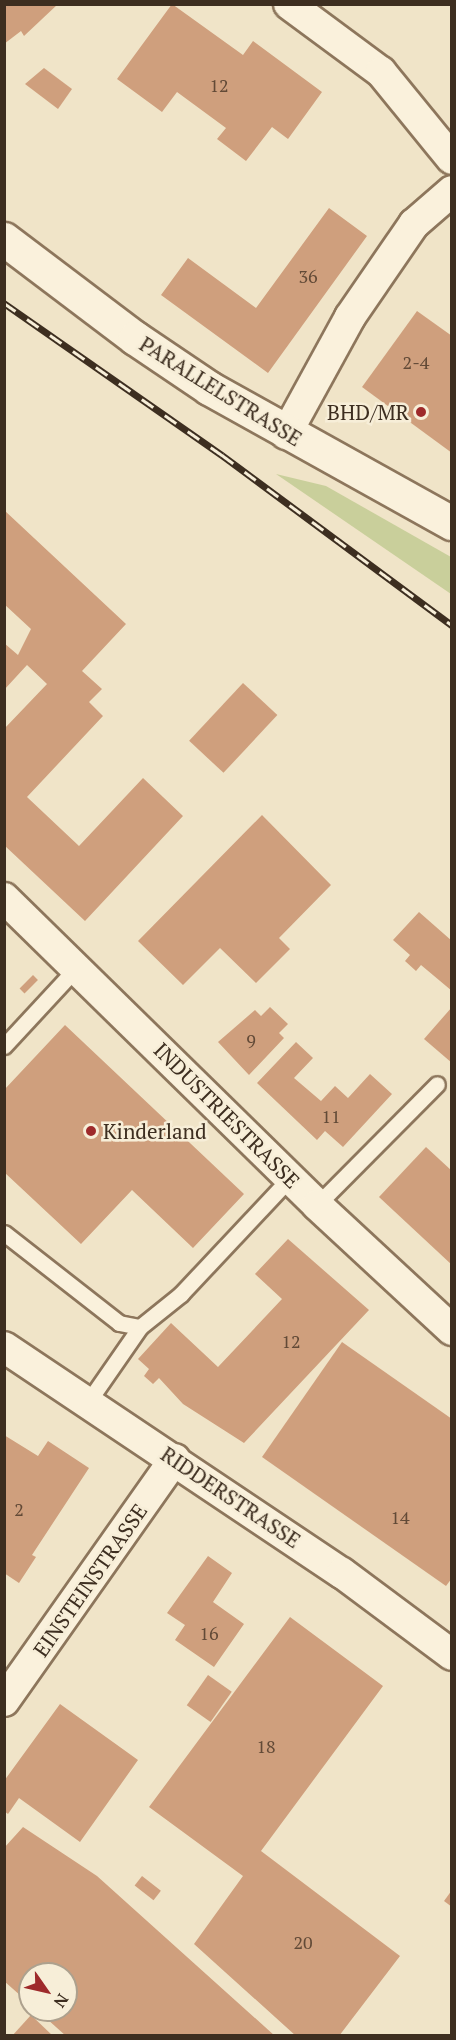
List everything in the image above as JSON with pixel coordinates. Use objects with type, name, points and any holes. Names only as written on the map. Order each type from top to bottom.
[{"type":"main road","name":"PARALLELSTRASSE","points":[[4,239],[135,338],[286,434],[452,523]]},
{"type":"street","points":[[289,4],[381,72],[452,159]]},
{"type":"street","points":[[286,434],[350,317],[414,224],[452,191]]},
{"type":"street","name":"INDUSTRIESTRASSE","points":[[4,898],[78,966],[317,1205],[452,1330]]},
{"type":"street","name":"RIDDERSTRASSE","points":[[4,1347],[175,1459],[342,1573],[452,1655]]},
{"type":"street","name":"EINSTEINSTRASSE","points":[[4,1701],[175,1459]]},
{"type":"lane","points":[[4,1046],[78,966]]},
{"type":"lane","points":[[317,1205],[437,1084]]},
{"type":"lane","points":[[88,1402],[140,1327],[181,1294],[290,1178]]},
{"type":"lane","points":[[4,1233],[119,1323],[140,1327]]},
{"type":"green space","points":[[276,474],[326,486],[451,557],[451,594]]},
{"type":"building","points":[[4,4],[58,4],[24,36],[21,31],[4,44]]},
{"type":"building","points":[[172,4],[243,55],[253,41],[322,92],[288,139],[272,127],[246,161],[217,139],[226,128],[177,92],[162,112],[117,79]]},
{"type":"building","points":[[44,68],[72,89],[58,109],[25,84]]},
{"type":"building","points":[[329,208],[367,236],[268,373],[161,295],[188,258],[256,308]]},
{"type":"building","points":[[417,311],[452,336],[452,453],[362,387]]},
{"type":"building","points":[[4,510],[126,624],[82,671],[102,689],[89,702],[103,716],[27,797],[79,846],[143,778],[183,816],[85,921],[4,845],[4,729],[47,684],[27,665],[4,690],[4,643],[18,655],[31,629],[4,604]]},
{"type":"building","points":[[243,683],[277,715],[223,773],[189,741]]},
{"type":"building","points":[[262,815],[331,885],[279,938],[290,949],[256,983],[220,948],[183,985],[138,941]]},
{"type":"building","points":[[419,912],[452,941],[452,991],[421,965],[416,971],[405,961],[410,955],[393,940]]},
{"type":"building","points":[[33,975],[38,980],[25,993],[20,988]]},
{"type":"building","points":[[270,1007],[288,1024],[279,1033],[284,1038],[249,1075],[218,1042],[255,1010],[261,1016]]},
{"type":"building","points":[[452,1007],[452,1063],[424,1039]]},
{"type":"building","name":"Kinderland","points":[[65,1025],[244,1194],[193,1248],[132,1190],[81,1244],[4,1172],[4,1090]]},
{"type":"building","points":[[296,1042],[313,1058],[294,1078],[321,1101],[335,1086],[348,1098],[370,1074],[392,1094],[343,1147],[325,1131],[317,1140],[257,1083]]},
{"type":"building","points":[[426,1147],[452,1171],[452,1265],[379,1197]]},
{"type":"building","points":[[288,1239],[369,1310],[244,1443],[183,1404],[159,1378],[153,1384],[144,1376],[149,1369],[138,1359],[171,1323],[218,1367],[282,1299],[255,1274]]},
{"type":"building","points":[[342,1342],[452,1419],[452,1578],[446,1586],[262,1457]]},
{"type":"building","points":[[4,1435],[38,1456],[48,1441],[89,1468],[32,1555],[36,1557],[19,1583],[4,1573]]},
{"type":"building","points":[[208,1556],[232,1573],[213,1602],[244,1624],[214,1667],[175,1640],[185,1625],[167,1613]]},
{"type":"building","points":[[290,1617],[383,1686],[261,1851],[400,1956],[339,2036],[296,2036],[194,1944],[243,1876],[149,1807]]},
{"type":"building","points":[[208,1675],[232,1692],[211,1722],[187,1705]]},
{"type":"building","points":[[60,1704],[138,1760],[80,1842],[19,1798],[8,1814],[4,1811],[4,1781]]},
{"type":"building","points":[[23,1827],[97,1876],[275,2036],[66,2036],[50,2022],[78,2022],[78,1962],[18,1962],[18,1993],[4,1981],[4,1848]]},
{"type":"building","points":[[142,1876],[161,1891],[154,1900],[135,1885]]},
{"type":"building","points":[[452,1890],[452,1907],[444,1901]]},
{"type":"building","points":[[25,2022],[38,2022],[53,2036],[12,2036]]},
{"type":"railway","points":[[4,303],[222,455],[452,625]]},
{"type":"place","name":"BHD/MR","points":[[421,412]]},
{"type":"place","name":"Kinderland","points":[[91,1131]]}]
